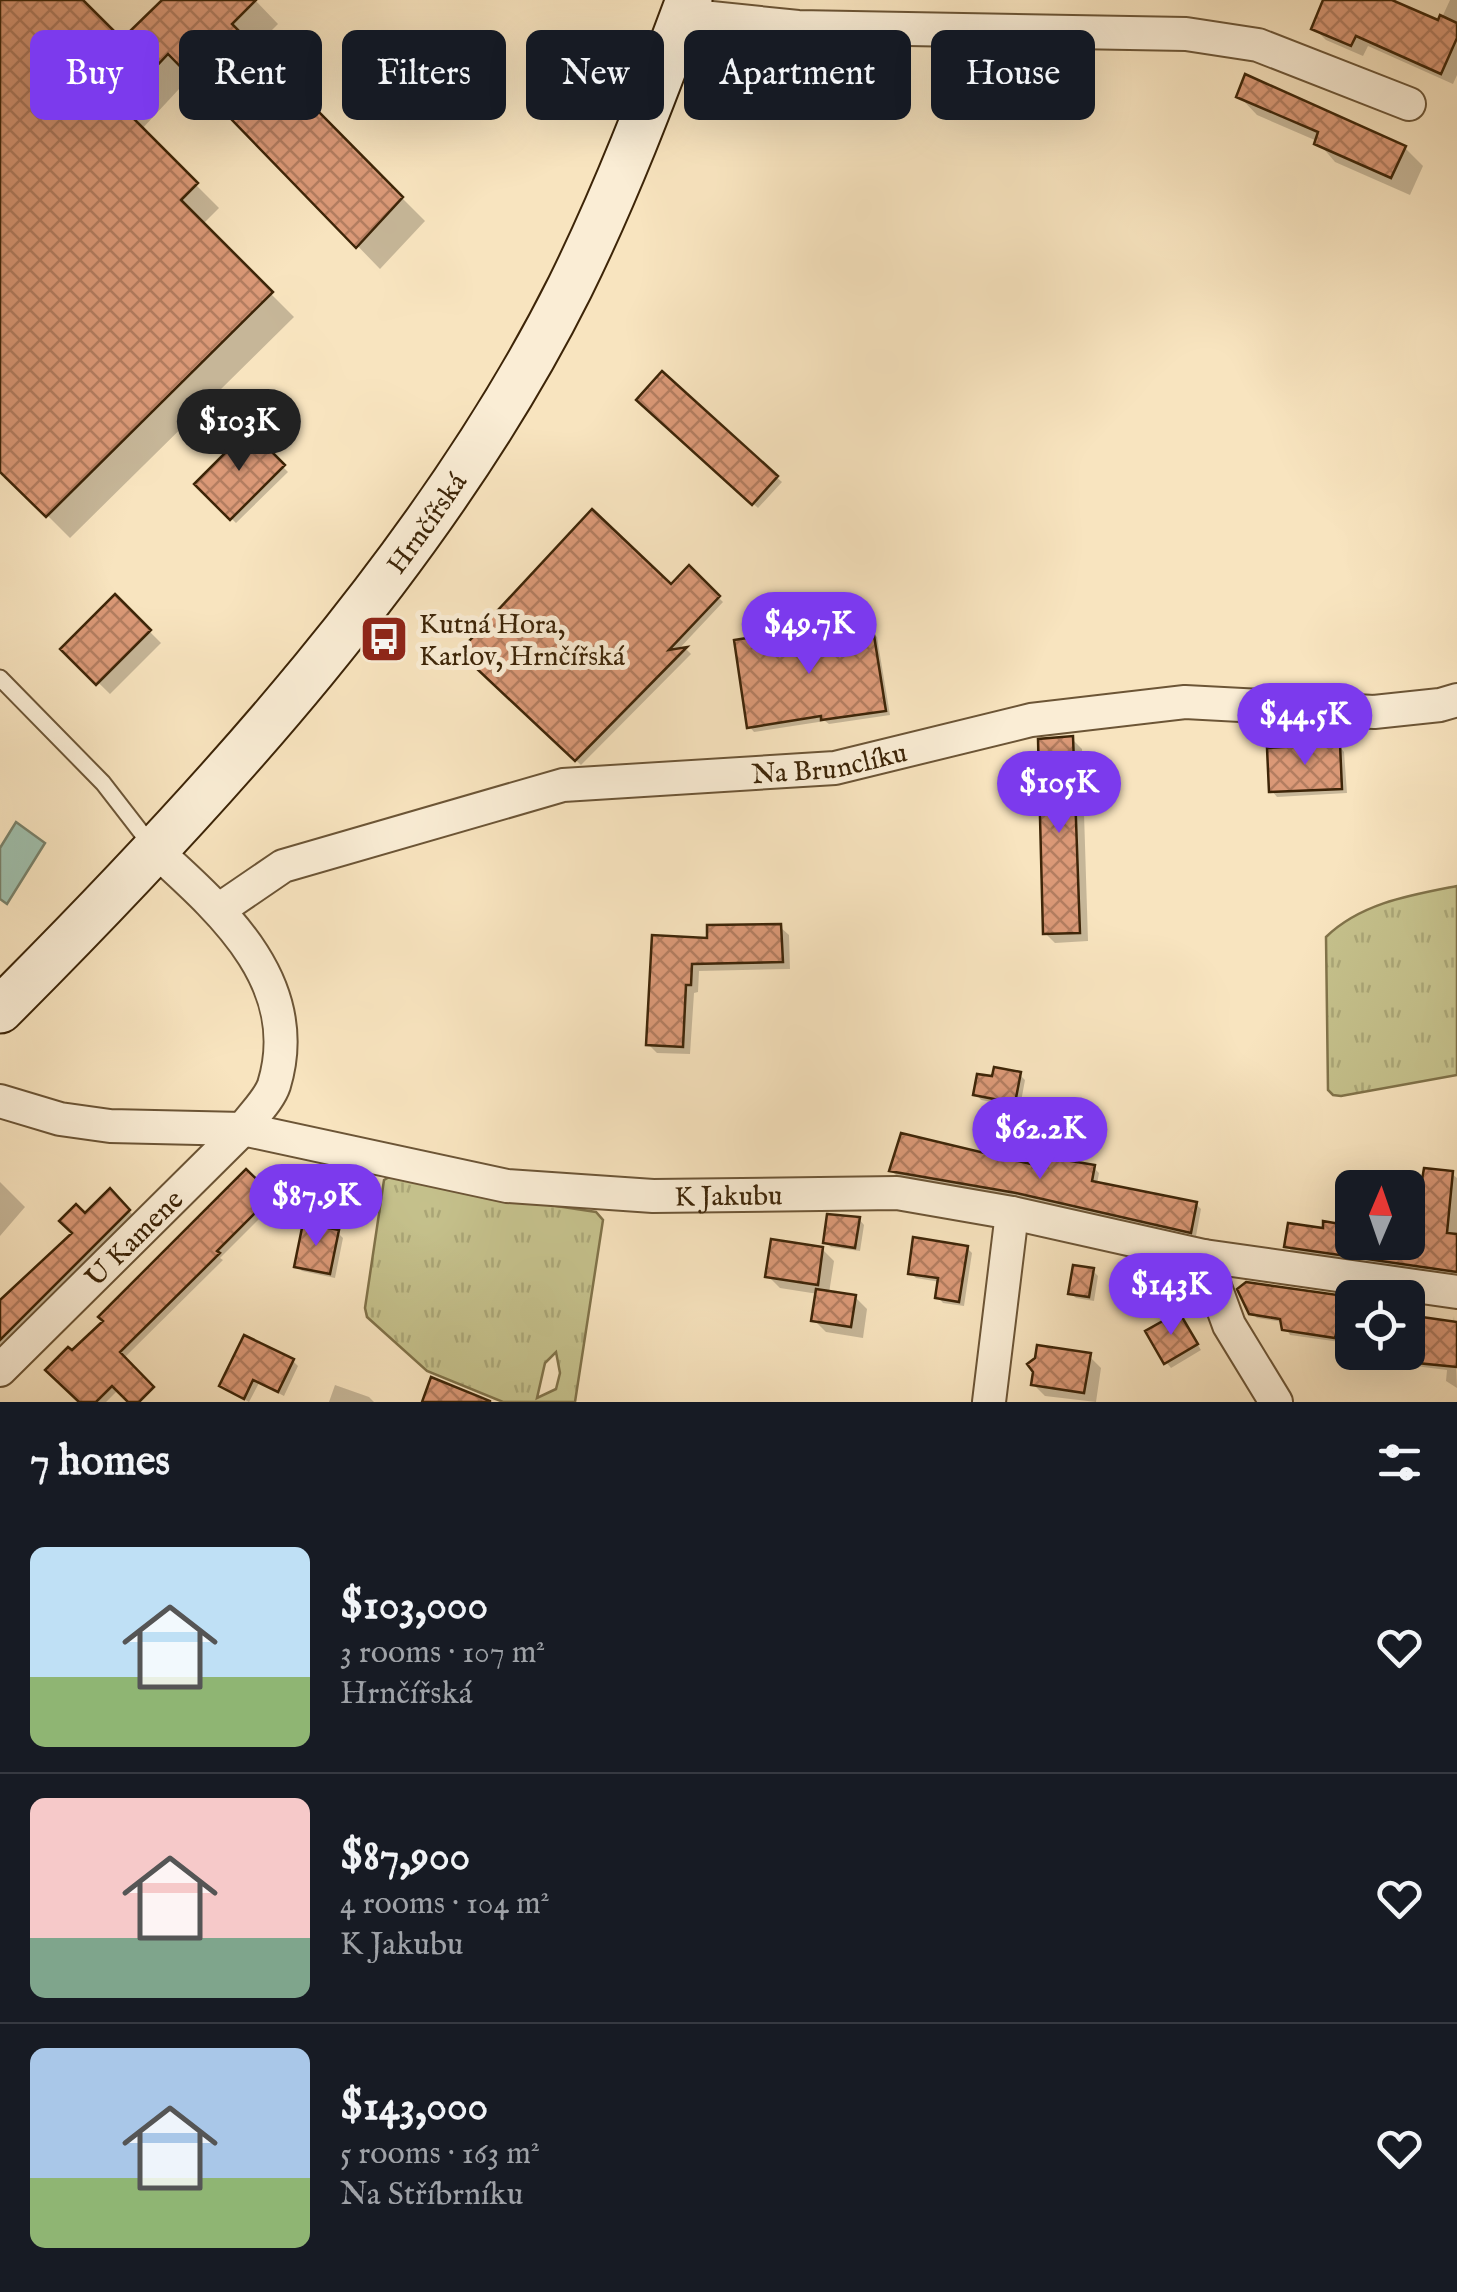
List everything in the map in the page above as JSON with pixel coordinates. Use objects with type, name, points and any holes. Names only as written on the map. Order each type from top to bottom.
[{"type":"main road","name":"Hrnčířská","points":[[0,1010],[155,850],[319,660],[378,584],[506,399],[569,288],[640,130],[686,8]]},
{"type":"street","points":[[686,8],[798,27],[1186,34],[1258,44],[1410,104]]},
{"type":"street","name":"Na Brunclíku","points":[[220,909],[283,866],[563,785],[835,768],[1031,720],[1185,702],[1374,712],[1457,700]]},
{"type":"street","name":"U Kamene","points":[[0,1370],[243,1130],[274,1088],[282,1030],[262,967],[220,909],[155,850]]},
{"type":"street","name":"K Jakubu","points":[[0,1101],[60,1120],[110,1126],[243,1130],[507,1186],[653,1196],[897,1193],[1012,1213],[1204,1256],[1457,1292]]},
{"type":"street","points":[[989,1402],[1012,1213]]},
{"type":"street","points":[[1204,1256],[1229,1325],[1276,1402]]},
{"type":"lane","points":[[0,678],[103,783],[155,850]]},
{"type":"green space","points":[[1457,886],[1457,1075],[1333,1095],[1328,1090],[1326,937],[1371,908]]},
{"type":"green space","points":[[391,1176],[469,1193],[596,1212],[603,1220],[575,1402],[503,1402],[427,1371],[367,1317],[365,1308],[384,1180]],"holes":[[[556,1352],[560,1373],[556,1389],[537,1398],[545,1363]]]},
{"type":"shaded area","points":[[16,822],[45,843],[7,904],[0,899],[0,848]]},
{"type":"building","points":[[0,0],[83,0],[113,30],[30,30],[30,120],[135,120],[198,183],[181,200],[273,292],[46,517],[0,472]]},
{"type":"building","points":[[162,0],[256,0],[232,24],[238,30],[179,30],[179,65],[168,54],[159,64],[159,30],[131,30]]},
{"type":"building","points":[[1323,0],[1392,0],[1438,20],[1440,15],[1457,23],[1457,38],[1441,74],[1356,36],[1351,46],[1311,29]]},
{"type":"building","points":[[1245,74],[1406,146],[1391,178],[1314,144],[1318,132],[1236,97]]},
{"type":"building","points":[[322,115],[403,197],[356,248],[232,120],[322,120]]},
{"type":"building","points":[[662,371],[778,476],[752,505],[636,400]]},
{"type":"building","points":[[249,429],[285,465],[230,520],[194,484]]},
{"type":"building","points":[[592,509],[671,584],[689,565],[720,596],[669,650],[687,647],[575,761],[459,652]]},
{"type":"building","points":[[115,594],[151,630],[96,685],[60,649]]},
{"type":"building","points":[[873,629],[886,711],[747,728],[734,640],[786,632],[787,639]]},
{"type":"building","points":[[1073,736],[1080,933],[1043,934],[1038,739]]},
{"type":"building","points":[[1340,744],[1342,789],[1269,792],[1267,748]]},
{"type":"building","points":[[781,924],[783,962],[692,964],[691,985],[686,985],[683,1047],[646,1045],[652,935],[707,938],[707,925]]},
{"type":"building","points":[[994,1067],[1021,1072],[1015,1103],[973,1095],[977,1074],[992,1076]]},
{"type":"building","points":[[901,1133],[1039,1166],[1041,1156],[1095,1165],[1092,1181],[1197,1202],[1191,1233],[1016,1193],[889,1171]]},
{"type":"building","points":[[246,1169],[273,1195],[120,1352],[154,1387],[139,1402],[128,1402],[112,1386],[96,1402],[79,1402],[45,1370],[103,1321],[98,1317]]},
{"type":"building","points":[[1424,1170],[1453,1171],[1447,1233],[1457,1234],[1457,1272],[1374,1260],[1425,1260]]},
{"type":"building","points":[[110,1188],[130,1210],[0,1340],[0,1300],[72,1233],[59,1221],[76,1204],[85,1213]]},
{"type":"building","points":[[827,1214],[860,1217],[855,1248],[823,1243]]},
{"type":"building","points":[[1323,1221],[1335,1223],[1335,1254],[1284,1247],[1288,1223],[1323,1228]]},
{"type":"building","points":[[303,1223],[339,1230],[330,1274],[294,1267]]},
{"type":"building","points":[[913,1237],[968,1246],[959,1302],[935,1298],[938,1278],[908,1274]]},
{"type":"building","points":[[771,1239],[823,1247],[818,1285],[765,1277]]},
{"type":"building","points":[[1073,1265],[1094,1268],[1089,1297],[1068,1294]]},
{"type":"building","points":[[1246,1282],[1335,1295],[1335,1338],[1282,1330],[1280,1319],[1249,1314],[1237,1289]]},
{"type":"building","points":[[816,1289],[856,1295],[851,1327],[811,1321]]},
{"type":"building","points":[[1179,1312],[1198,1344],[1164,1364],[1145,1331]]},
{"type":"building","points":[[1425,1317],[1457,1322],[1457,1367],[1425,1364]]},
{"type":"building","points":[[244,1335],[294,1359],[278,1392],[253,1380],[244,1399],[219,1386]]},
{"type":"building","points":[[1037,1345],[1091,1353],[1084,1393],[1031,1385],[1033,1372],[1027,1364],[1035,1358]]},
{"type":"building","points":[[431,1377],[490,1401],[490,1402],[422,1402]]},
{"type":"place","name":"Kutná Hora, Karlov, Hrnčířská","points":[[384,639]]}]
